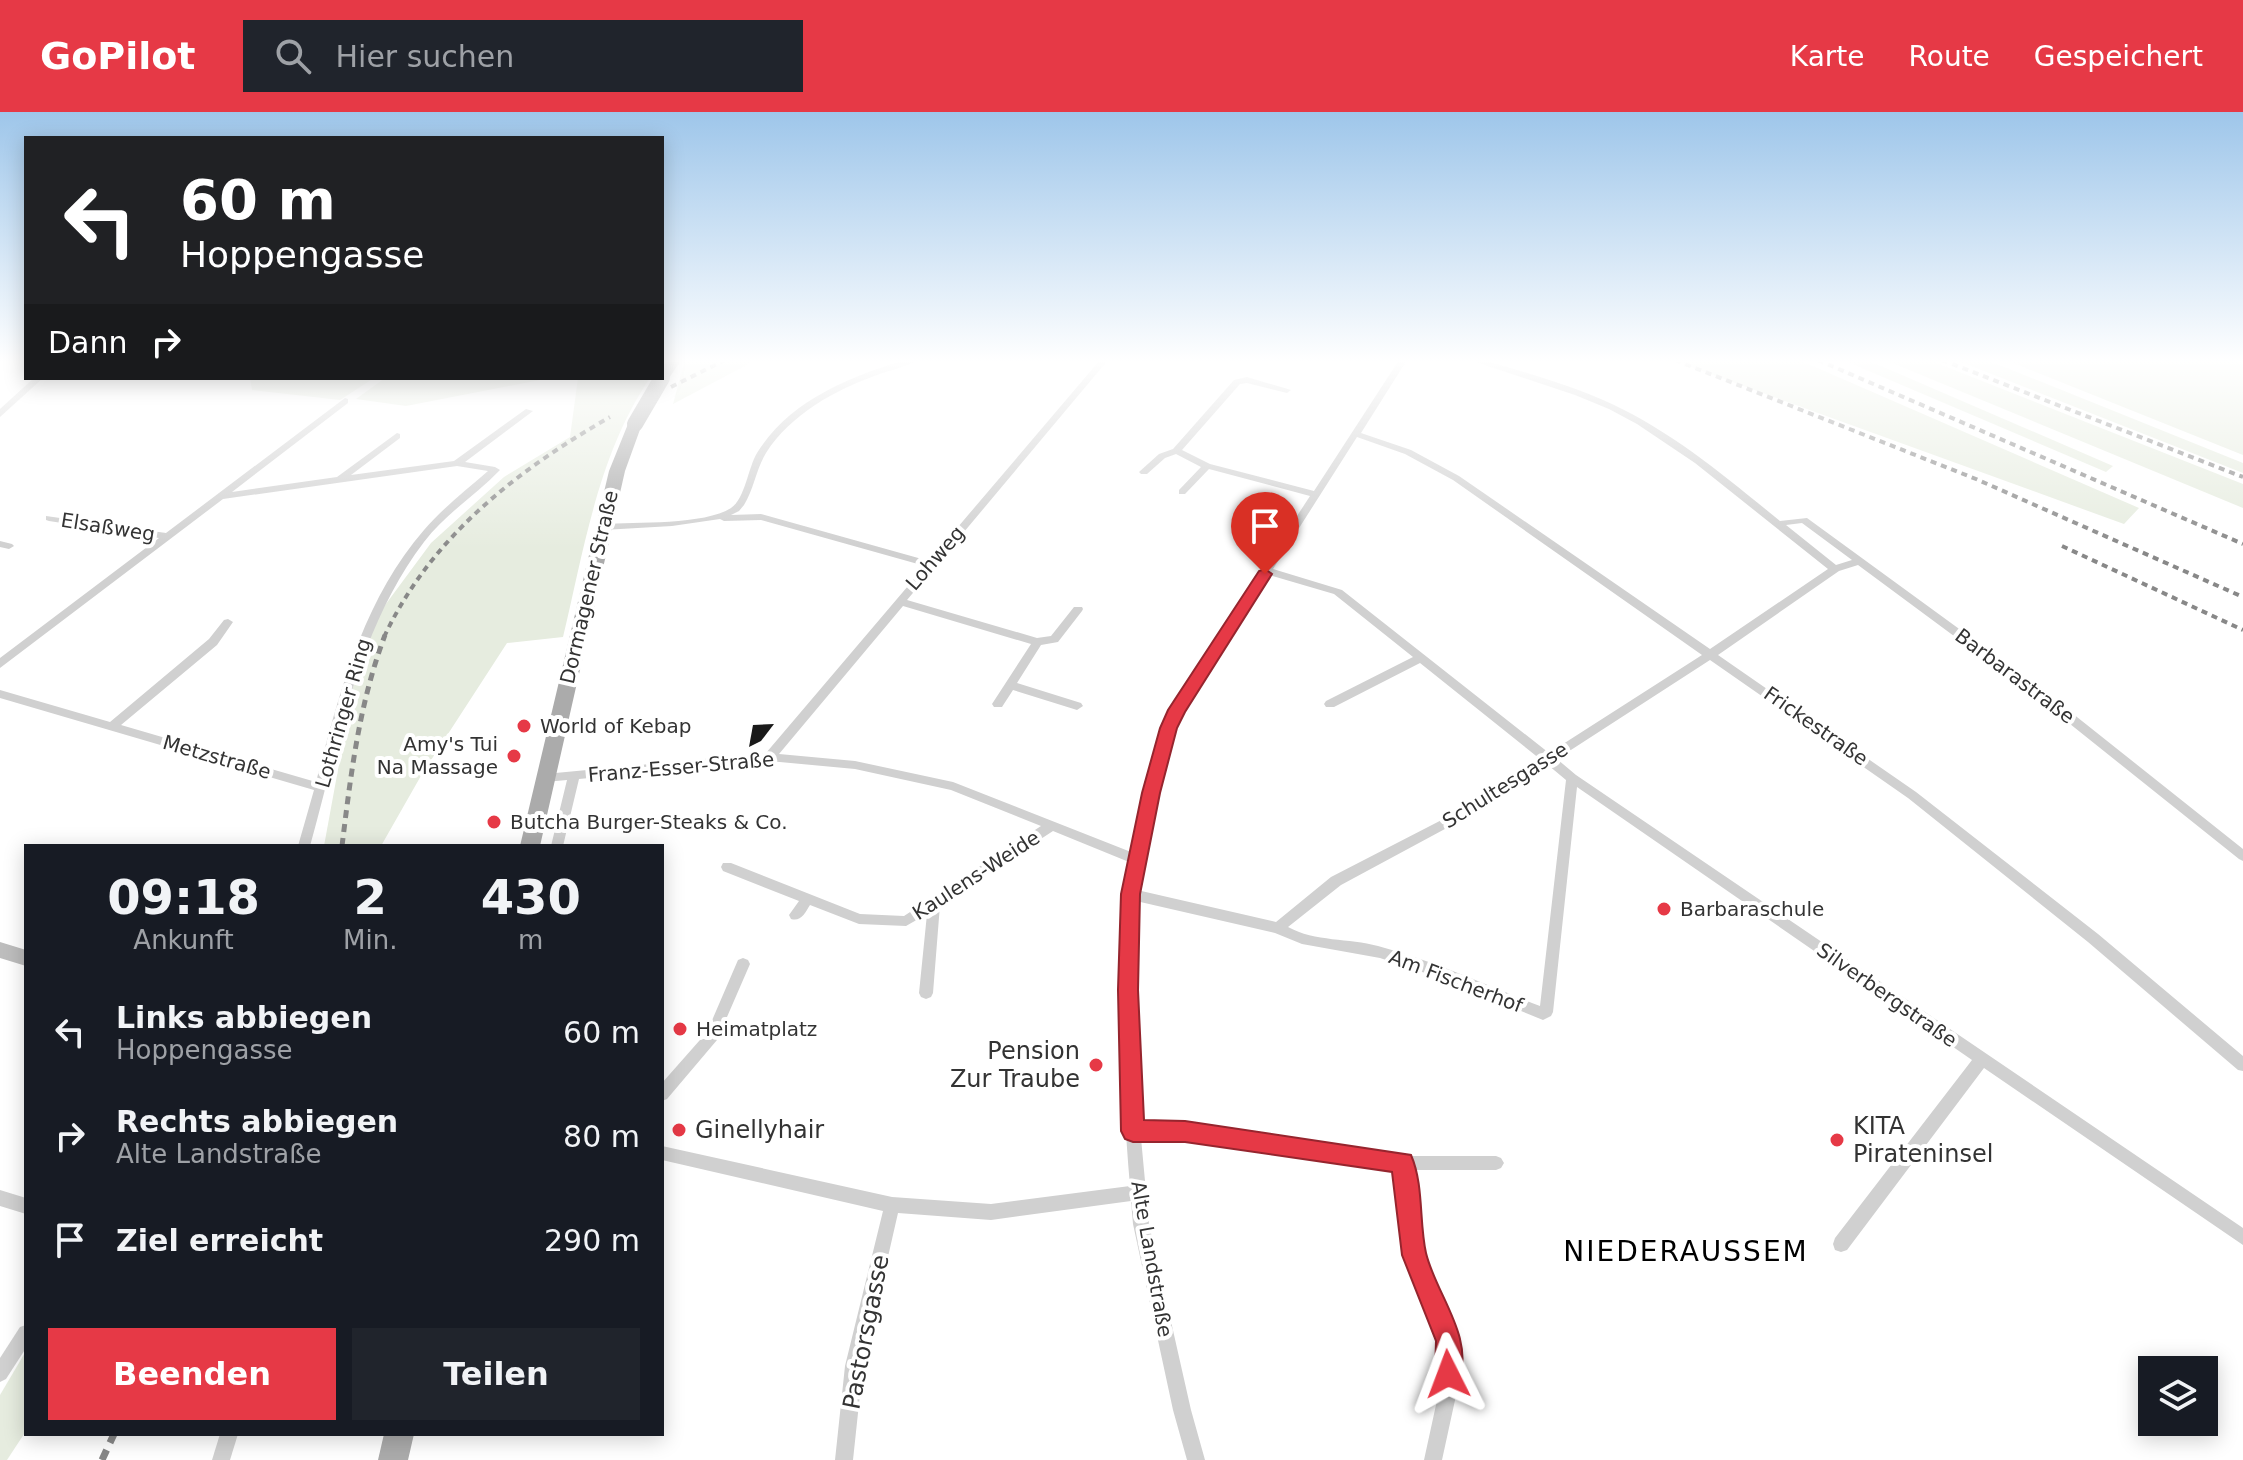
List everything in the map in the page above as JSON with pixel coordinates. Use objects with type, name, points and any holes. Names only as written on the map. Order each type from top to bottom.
[{"type":"main road","name":"Dormagener Straße","points":[[530,844],[603,527],[617,471],[636,423]]},
{"type":"main road","points":[[0,950],[24,957]]},
{"type":"main road","points":[[393,1460],[399,1436]]},
{"type":"street","name":"Lothringer Ring","points":[[0,664],[317,423]]},
{"type":"street","name":"Lothringer Ring","points":[[457,463],[513,423]]},
{"type":"street","points":[[712,518],[739,506],[766,445],[789,423]]},
{"type":"street","name":"Lohweg","points":[[769,757],[1050,423]]},
{"type":"street","points":[[1144,472],[1162,456],[1176,451],[1201,423]]},
{"type":"street","name":"Alte Landstraße","points":[[1196,1460],[1173,1369],[1137,1193],[1128,990],[1130,894],[1168,728],[1363,423]]},
{"type":"street","points":[[1638,423],[1677,447],[1835,569]]},
{"type":"street","name":"Frickestraße","points":[[1356,434],[1408,452],[1456,478],[1871,764],[1955,827],[2243,1065]]},
{"type":"street","name":"Lothringer Ring","points":[[339,480],[397,436]]},
{"type":"street","points":[[1176,451],[1207,466],[1317,495]]},
{"type":"street","name":"Lothringer Ring","points":[[222,496],[457,463],[495,470],[422,538],[393,578],[354,660],[305,844]]},
{"type":"street","points":[[1182,492],[1207,466]]},
{"type":"street","points":[[744,496],[749,507],[761,517]]},
{"type":"street","points":[[603,527],[761,517],[930,564]]},
{"type":"street","name":"Elsaßweg","points":[[49,518],[166,536]]},
{"type":"street","name":"Barbarastraße","points":[[1776,524],[1804,520],[2039,693],[2243,856]]},
{"type":"street","name":"Schultesgasse","points":[[1278,928],[1336,881],[1465,813],[1711,654],[1835,569],[1859,561]]},
{"type":"street","name":"Silverbergstraße","points":[[1267,571],[1338,592],[1572,778],[2243,1237]]},
{"type":"street","points":[[899,601],[1037,642],[1054,639],[1078,609]]},
{"type":"street","points":[[112,727],[213,642],[228,622]]},
{"type":"street","points":[[998,704],[1037,642]]},
{"type":"street","points":[[1330,704],[1421,658]]},
{"type":"street","points":[[1011,685],[1077,706]]},
{"type":"street","name":"Metzstraße","points":[[0,694],[321,788]]},
{"type":"street","name":"Franz-Esser-Straße","points":[[545,778],[769,757],[855,765],[953,786],[1136,859]]},
{"type":"street","points":[[557,844],[574,775]]},
{"type":"street","name":"Am Fischerhof","points":[[1278,928],[1299,938],[1383,953],[1543,1014],[1546,1012],[1572,778]]},
{"type":"street","name":"Kaulens-Weide","points":[[727,867],[859,919],[906,921],[1052,825]]},
{"type":"street","points":[[1130,894],[1278,928]]},
{"type":"street","points":[[796,915],[808,898]]},
{"type":"street","points":[[926,993],[934,904]]},
{"type":"street","points":[[664,1092],[712,1036],[743,964]]},
{"type":"street","points":[[1841,1244],[1981,1060]]},
{"type":"street","points":[[1133,1131],[1185,1132],[1402,1163],[1496,1163]]},
{"type":"street","points":[[664,1153],[892,1205],[999,1210],[1137,1193]]},
{"type":"street","points":[[1402,1163],[1414,1255],[1449,1341],[1448,1391],[1433,1460]]},
{"type":"street","points":[[0,1198],[24,1205]]},
{"type":"street","name":"Pastorsgasse","points":[[844,1460],[854,1366],[892,1205]]},
{"type":"street","points":[[0,1373],[24,1336]]},
{"type":"street","points":[[221,1460],[228,1436]]},
{"type":"shaded area","points":[[572,423],[624,423],[595,503],[563,637],[507,643],[422,774],[382,844],[324,844],[357,666],[377,616],[431,543],[504,477],[570,437]]},
{"type":"shaded area","points":[[1845,423],[1944,423],[2139,508],[2124,524]]},
{"type":"shaded area","points":[[1991,423],[2013,423],[2113,466],[2106,472]]},
{"type":"shaded area","points":[[2037,423],[2088,423],[2243,484],[2243,508]]},
{"type":"shaded area","points":[[2116,423],[2143,423],[2243,463],[2243,473]]},
{"type":"shaded area","points":[[2163,423],[2243,423],[2243,455]]},
{"type":"shaded area","points":[[24,1354],[24,1434],[7,1460],[0,1460],[0,1395]]},
{"type":"building","points":[[774,724],[761,741],[749,747],[753,725]]},
{"type":"railway","points":[[385,635],[403,601],[426,568],[479,510],[542,460],[600,423]]},
{"type":"railway","points":[[1834,423],[1976,479],[2243,597]]},
{"type":"railway","points":[[1963,423],[2243,544]]},
{"type":"railway","points":[[2104,423],[2243,477]]},
{"type":"railway","points":[[2062,546],[2243,630]]},
{"type":"railway","points":[[342,844],[362,713],[385,635]]},
{"type":"railway","points":[[102,1460],[113,1436]]},
{"type":"place","name":"World of Kebap","points":[[524,726]]},
{"type":"place","name":"Amy's Tui Na Massage","points":[[514,756]]},
{"type":"place","name":"Butcha Burger-Steaks & Co.","points":[[494,822]]},
{"type":"place","name":"Barbaraschule","points":[[1664,909]]},
{"type":"place","name":"Heimatplatz","points":[[680,1029]]},
{"type":"place","name":"Pension Zur Traube","points":[[1096,1065]]},
{"type":"place","name":"Ginellyhair","points":[[679,1130]]},
{"type":"place","name":"KITA Pirateninsel","points":[[1837,1140]]},
{"type":"district","name":"NIEDERAUSSEM","points":[[1686,1251]]},
{"type":"route","points":[[1265,574],[1177,710],[1168,728],[1151,793],[1130,894],[1128,990],[1133,1131],[1185,1132],[1402,1163],[1414,1255],[1449,1341],[1448,1374]]}]
